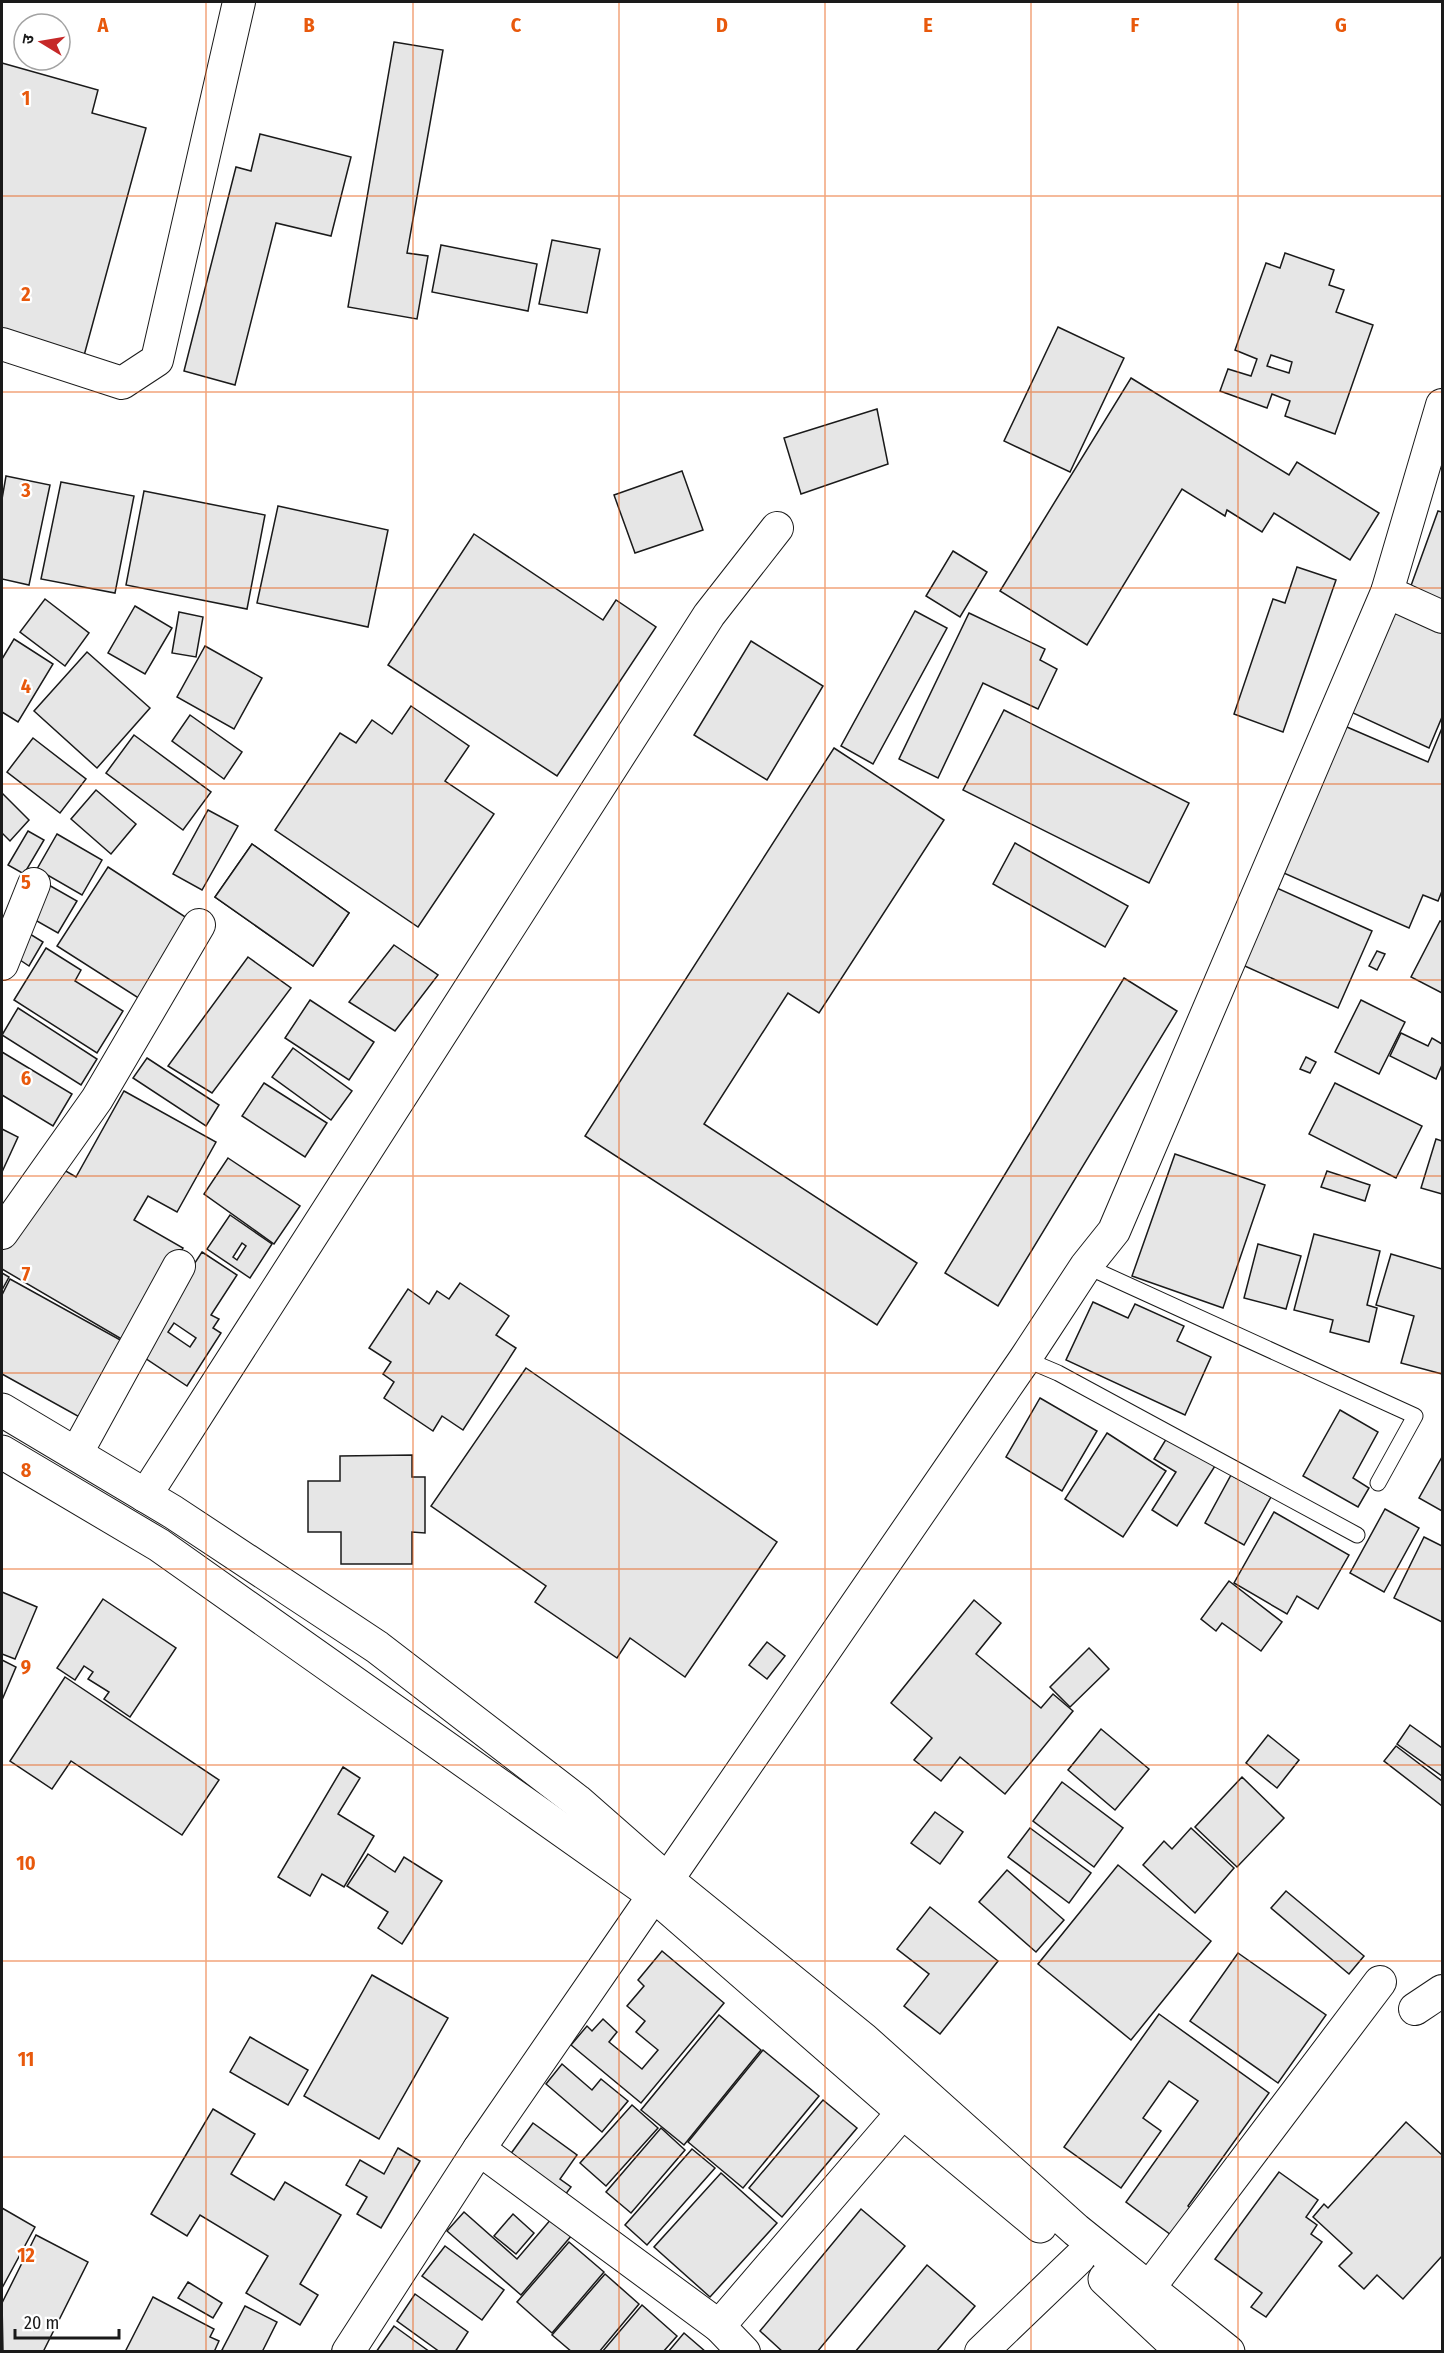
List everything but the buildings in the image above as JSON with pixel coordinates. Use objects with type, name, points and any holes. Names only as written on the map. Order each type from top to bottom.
[{"type":"main road","points":[[2,1410],[145,1496],[377,1647],[577,1801],[661,1888],[903,2112],[1115,2287],[1183,2352]]},
{"type":"main road","points":[[2,1452],[159,1545],[661,1888],[863,2039],[1076,2230],[1228,2352]]},
{"type":"street","points":[[2,344],[122,383],[157,360],[240,2]]},
{"type":"street","points":[[348,2352],[479,2149],[1025,1359],[1086,1266],[1114,1231],[1387,592],[1443,405]]},
{"type":"street","points":[[145,1496],[709,615],[777,528]]},
{"type":"street","points":[[1387,592],[1443,617]]},
{"type":"street","points":[[2,964],[34,884]]},
{"type":"street","points":[[2,1233],[97,1099],[199,925]]},
{"type":"street","points":[[76,1454],[179,1266]]},
{"type":"street","points":[[1149,2288],[1380,1982]]},
{"type":"street","points":[[1415,2009],[1443,1991]]},
{"type":"street","points":[[719,2326],[903,2112]]},
{"type":"street","points":[[479,2149],[719,2326],[744,2352]]},
{"type":"street","points":[[981,2352],[1079,2258]]},
{"type":"lane","points":[[1086,1266],[1415,1416],[1378,1483]]},
{"type":"lane","points":[[1025,1359],[1058,1373],[1357,1535]]}]
